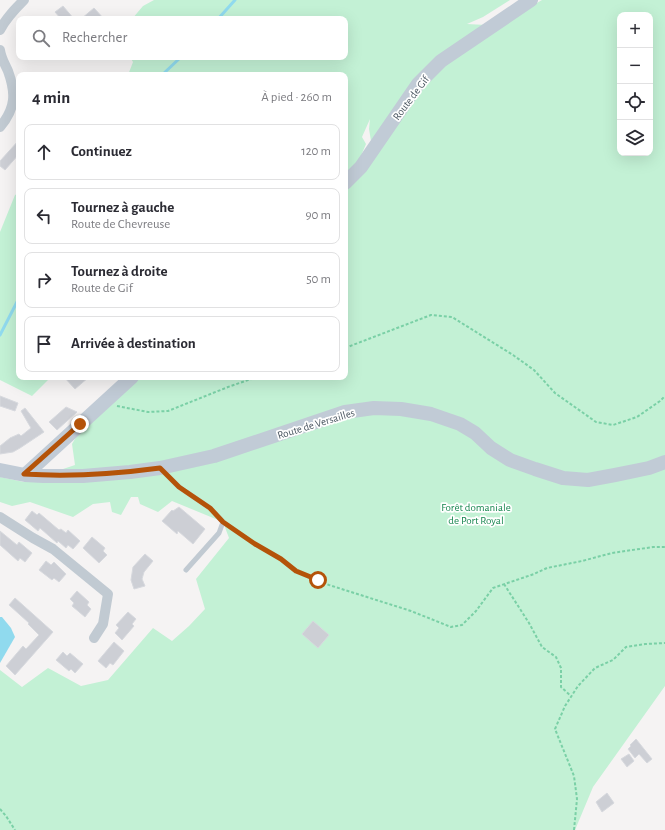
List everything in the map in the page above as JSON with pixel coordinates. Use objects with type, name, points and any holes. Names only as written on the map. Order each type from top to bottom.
[{"type":"main road","name":"Route de Gif","points":[[348,180],[361,167],[418,84],[441,61],[531,0]]},
{"type":"main road","points":[[24,474],[129,380]]},
{"type":"main road","name":"Route de Versailles","points":[[0,470],[43,476],[83,476],[160,468],[214,456],[345,412],[374,408],[400,409],[431,414],[460,424],[475,433],[491,448],[510,460],[563,478],[588,480],[649,468],[665,462]]},
{"type":"street","points":[[0,30],[10,14],[24,0]]},
{"type":"street","points":[[0,50],[14,90],[14,101],[10,112],[0,126]]},
{"type":"street","points":[[0,517],[53,549],[108,594],[103,624],[94,638]]},
{"type":"lane","points":[[160,468],[179,487],[210,508],[223,522],[219,533],[186,570]]},
{"type":"path","points":[[348,347],[431,315],[452,317],[534,370],[555,393],[596,422],[613,425],[637,417],[665,396]]},
{"type":"path","points":[[104,402],[148,412],[168,411],[248,380]]},
{"type":"path","points":[[223,522],[255,544],[281,559],[296,571],[329,585],[411,610],[451,627],[462,625],[476,611],[493,588],[547,568],[582,562],[612,554],[653,547],[665,547]]},
{"type":"path","points":[[504,584],[529,623],[542,647],[556,657],[561,668],[561,686],[572,696]]},
{"type":"path","points":[[574,830],[577,799],[574,776],[555,729],[565,706],[578,686],[595,668],[613,660],[626,647],[665,642]]},
{"type":"path","points":[[0,809],[15,830]]},
{"type":"green space","name":"Forêt domaniale de Port Royal","points":[[154,0],[510,0],[483,17],[467,24],[486,25],[511,18],[542,0],[665,0],[665,686],[593,787],[575,830],[0,830],[0,670],[22,687],[48,668],[81,686],[108,680],[153,628],[172,641],[205,609],[196,579],[229,538],[223,522],[172,501],[158,512],[140,504],[138,497],[131,497],[121,515],[112,512],[110,502],[93,504],[73,517],[30,502],[12,506],[0,502],[0,477],[24,482],[75,465],[72,444],[82,427],[136,380],[348,380],[348,182],[371,141],[369,129],[370,119],[362,137],[366,144],[357,165],[348,173],[348,72],[129,72],[133,62],[132,60],[348,60],[348,16],[135,16],[143,6]]},
{"type":"green space","points":[[15,195],[16,380],[48,380],[32,396],[0,380],[0,232]]},
{"type":"water","points":[[0,617],[2,617],[11,628],[15,637],[0,663]]},
{"type":"building","points":[[63,6],[71,16],[58,16],[55,12]]},
{"type":"building","points":[[94,8],[101,16],[85,16]]},
{"type":"building","points":[[16,143],[16,157],[5,170],[0,166],[0,161]]},
{"type":"building","points":[[67,380],[86,380],[75,389]]},
{"type":"building","points":[[0,396],[18,403],[15,411],[0,406]]},
{"type":"building","points":[[66,407],[77,412],[57,430],[49,422]]},
{"type":"building","points":[[25,408],[44,432],[13,452],[0,454],[0,446],[10,438],[19,434],[21,436],[31,428],[21,411]]},
{"type":"building","points":[[179,507],[205,529],[193,544],[178,531],[177,534],[162,521],[172,510],[173,511]]},
{"type":"building","points":[[32,511],[37,515],[39,513],[59,530],[61,529],[66,533],[68,530],[80,541],[73,549],[68,545],[66,548],[58,541],[57,543],[40,528],[38,531],[25,520]]},
{"type":"building","points":[[0,531],[17,545],[19,542],[32,553],[25,562],[20,558],[18,561],[0,545]]},
{"type":"building","points":[[92,537],[105,548],[103,551],[107,555],[99,563],[83,548]]},
{"type":"building","points":[[145,554],[153,561],[144,572],[142,579],[145,586],[134,589],[131,580],[133,567]]},
{"type":"building","points":[[46,561],[51,565],[54,562],[66,574],[59,582],[54,578],[52,580],[39,570]]},
{"type":"building","points":[[77,591],[89,602],[87,605],[91,609],[85,617],[72,606],[74,603],[70,599]]},
{"type":"building","points":[[15,598],[53,632],[15,675],[6,666],[23,646],[26,649],[39,635],[28,624],[29,623],[9,605]]},
{"type":"building","points":[[128,612],[136,619],[132,624],[134,626],[122,640],[115,633],[119,628],[116,625]]},
{"type":"building","points":[[313,621],[329,635],[318,648],[302,634]]},
{"type":"building","points":[[114,642],[124,651],[113,665],[110,663],[106,668],[98,661]]},
{"type":"building","points":[[63,652],[67,656],[70,653],[83,664],[75,673],[71,669],[69,671],[56,660]]},
{"type":"building","points":[[636,739],[652,759],[647,763],[639,754],[635,758],[628,749]]},
{"type":"building","points":[[629,754],[634,761],[627,767],[621,759]]},
{"type":"building","points":[[607,793],[614,803],[602,812],[596,802]]},
{"type":"waterway","points":[[221,16],[235,0]]},
{"type":"waterway","points":[[165,72],[178,60]]},
{"type":"waterway","points":[[0,335],[16,304]]},
{"type":"route","points":[[80,424],[24,474],[43,476],[83,476],[160,468],[179,487],[210,508],[223,522],[255,544],[281,559],[296,571],[318,580]]}]
